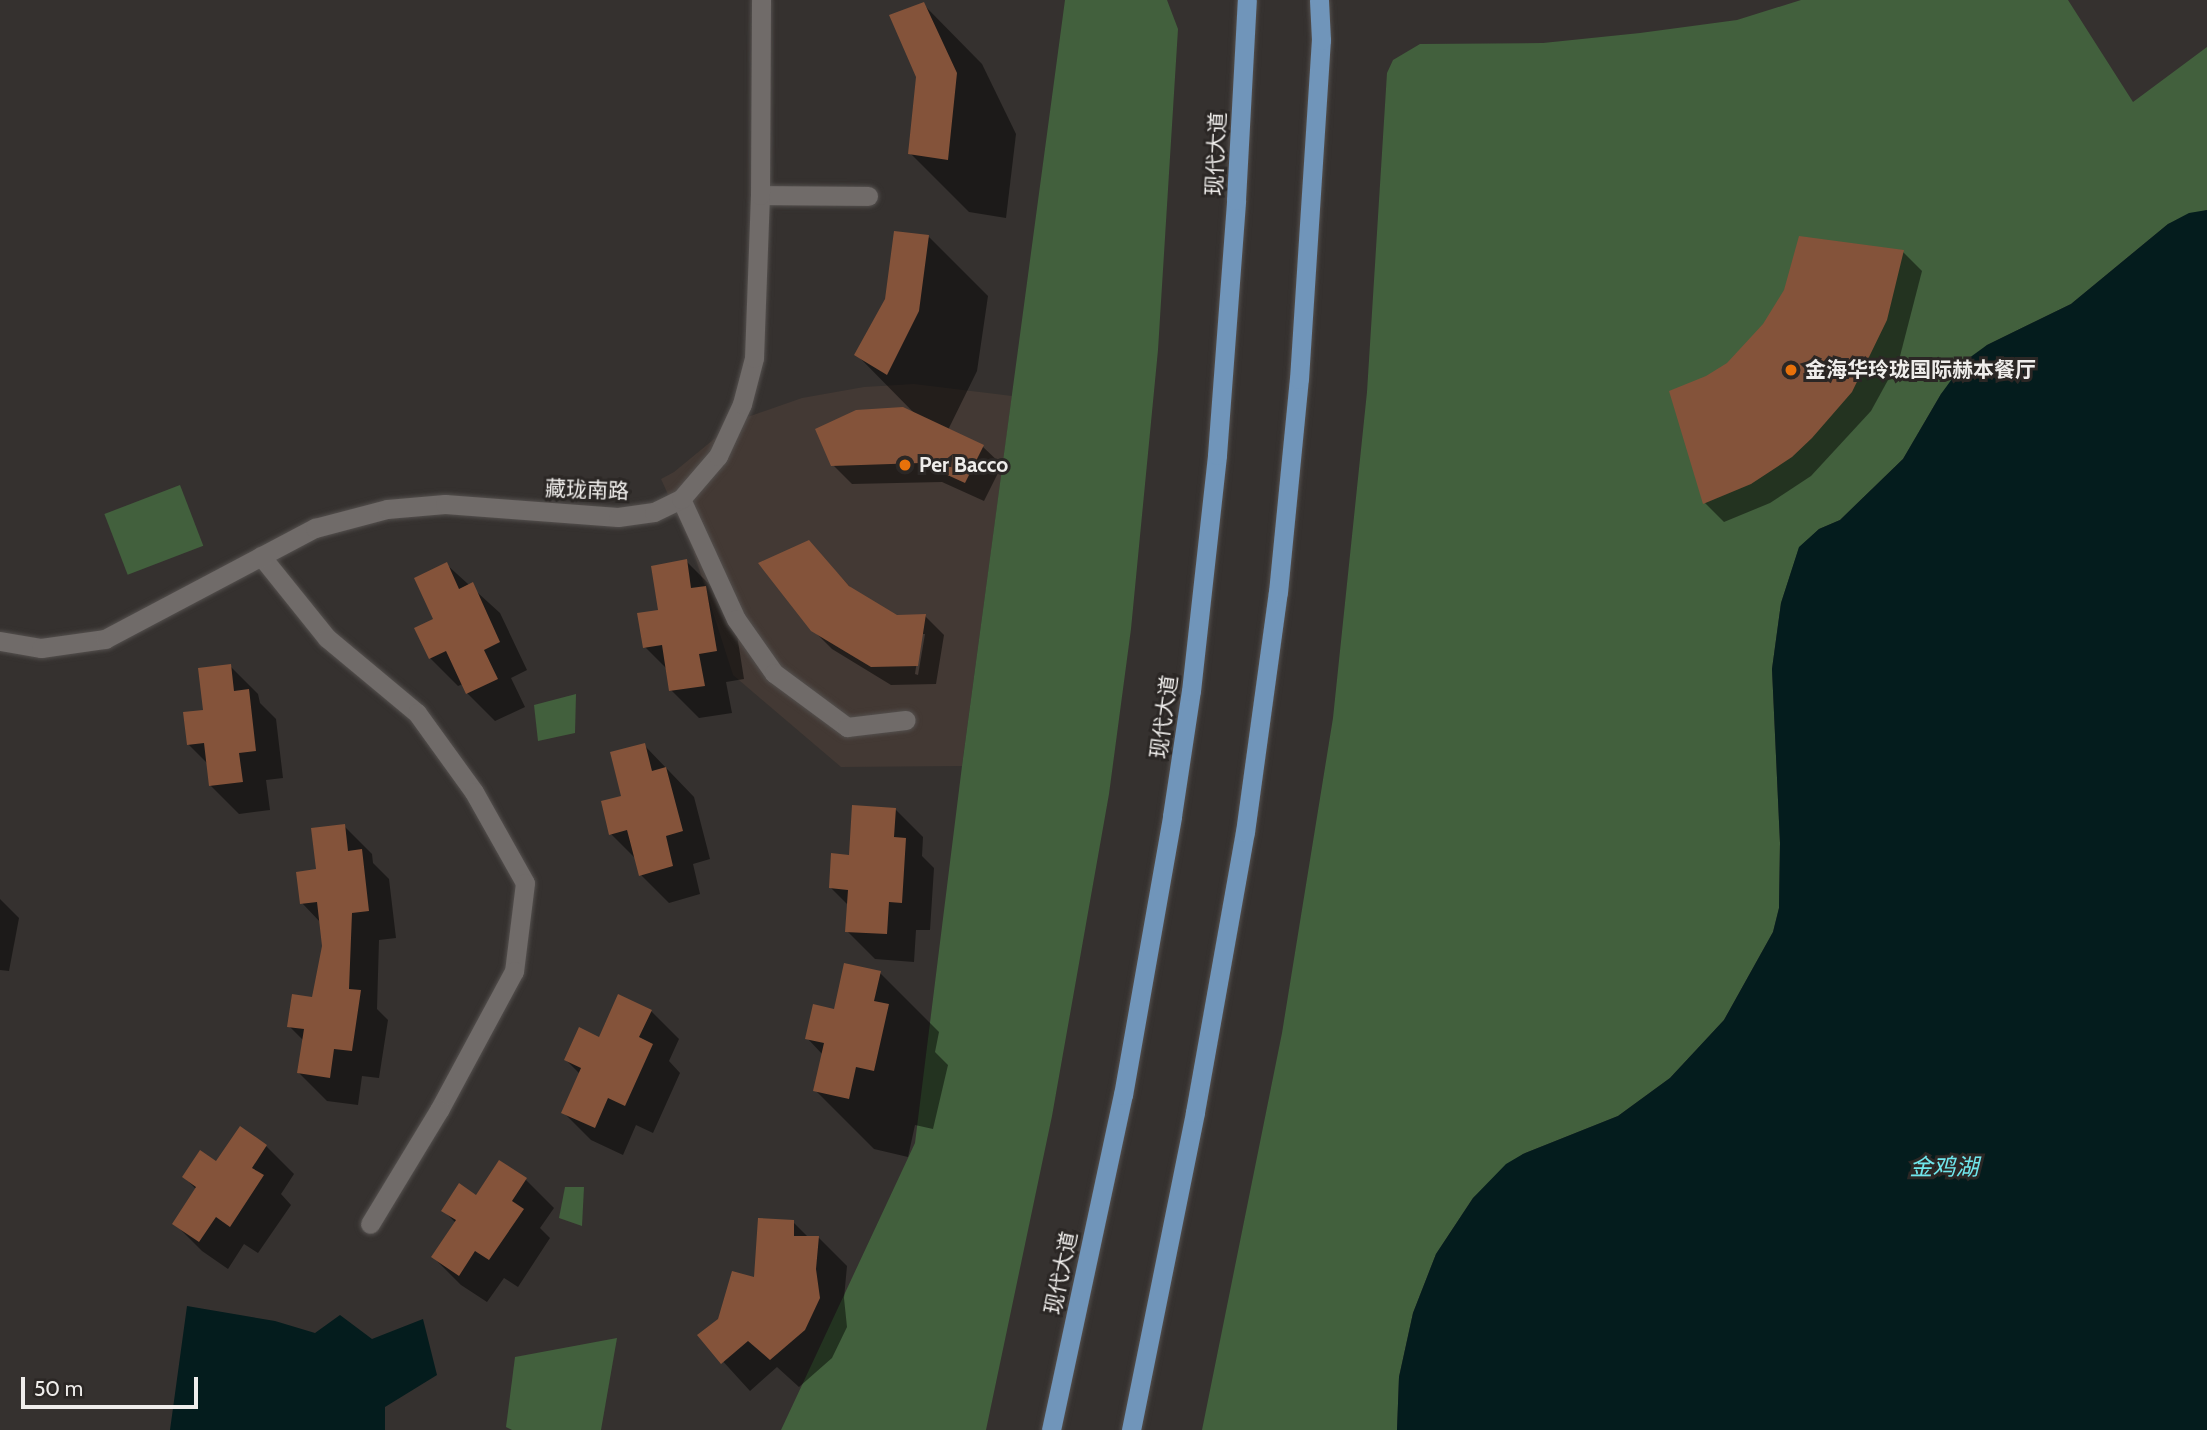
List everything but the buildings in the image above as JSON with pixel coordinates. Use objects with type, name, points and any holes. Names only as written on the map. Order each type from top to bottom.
[{"type":"main road","name":"现代大道","points":[[1051,1430],[1123,1095],[1191,691],[1217,454],[1236,200],[1247,0]]},
{"type":"main road","points":[[1131,1430],[1195,1112],[1245,832],[1278,592],[1299,379],[1321,40],[1319,0]]},
{"type":"street","name":"藏珑南路","points":[[0,641],[41,648],[105,639],[315,528],[387,509],[445,503],[618,517],[654,512],[681,499],[719,456],[742,404],[754,358],[760,195],[761,0]]},
{"type":"street","points":[[760,195],[868,196]]},
{"type":"street","points":[[681,499],[736,619],[774,673],[848,727],[906,720]]},
{"type":"street","points":[[261,556],[327,638],[417,713],[474,792],[525,883],[514,971],[439,1110],[370,1224]]},
{"type":"shaded area","points":[[914,384],[1012,396],[962,766],[841,767],[733,675],[692,547],[661,479],[674,472],[736,421],[802,398],[864,387]]},
{"type":"green space","points":[[1065,0],[1167,0],[1178,29],[1158,350],[1131,629],[1109,794],[1052,1116],[986,1430],[781,1430],[915,1143],[962,766]]},
{"type":"green space","points":[[1801,0],[2068,0],[2133,102],[2207,47],[2207,210],[2168,224],[2071,304],[1987,345],[1941,394],[1903,459],[1840,520],[1819,529],[1799,548],[1781,603],[1772,669],[1780,843],[1779,908],[1773,932],[1724,1020],[1670,1078],[1618,1116],[1523,1154],[1473,1198],[1436,1254],[1413,1313],[1399,1377],[1397,1430],[1202,1430],[1282,1033],[1333,718],[1367,392],[1387,73],[1393,60],[1420,44],[1543,43],[1640,33],[1737,20]]},
{"type":"green space","points":[[180,485],[203,546],[128,575],[104,514]]},
{"type":"green space","points":[[576,694],[575,733],[538,741],[534,705]]},
{"type":"green space","points":[[565,1187],[584,1187],[582,1226],[559,1218]]},
{"type":"green space","points":[[617,1338],[601,1430],[512,1430],[506,1427],[515,1357]]},
{"type":"water","name":"金鸡湖","points":[[2207,210],[2207,1430],[1397,1430],[1399,1377],[1413,1313],[1436,1254],[1473,1198],[1506,1164],[1523,1154],[1618,1116],[1670,1078],[1724,1020],[1773,932],[1779,908],[1780,843],[1772,669],[1781,603],[1799,547],[1819,529],[1840,520],[1903,459],[1941,394],[1965,361],[1987,345],[2071,304],[2168,224],[2189,213]]},
{"type":"water","points":[[187,1306],[275,1321],[315,1333],[340,1315],[372,1339],[423,1319],[437,1375],[385,1407],[385,1430],[170,1430]]},
{"type":"place","name":"金海华玲珑国际赫本餐厅","points":[[1791,370]]},
{"type":"place","name":"Per Bacco","points":[[905,465]]}]
